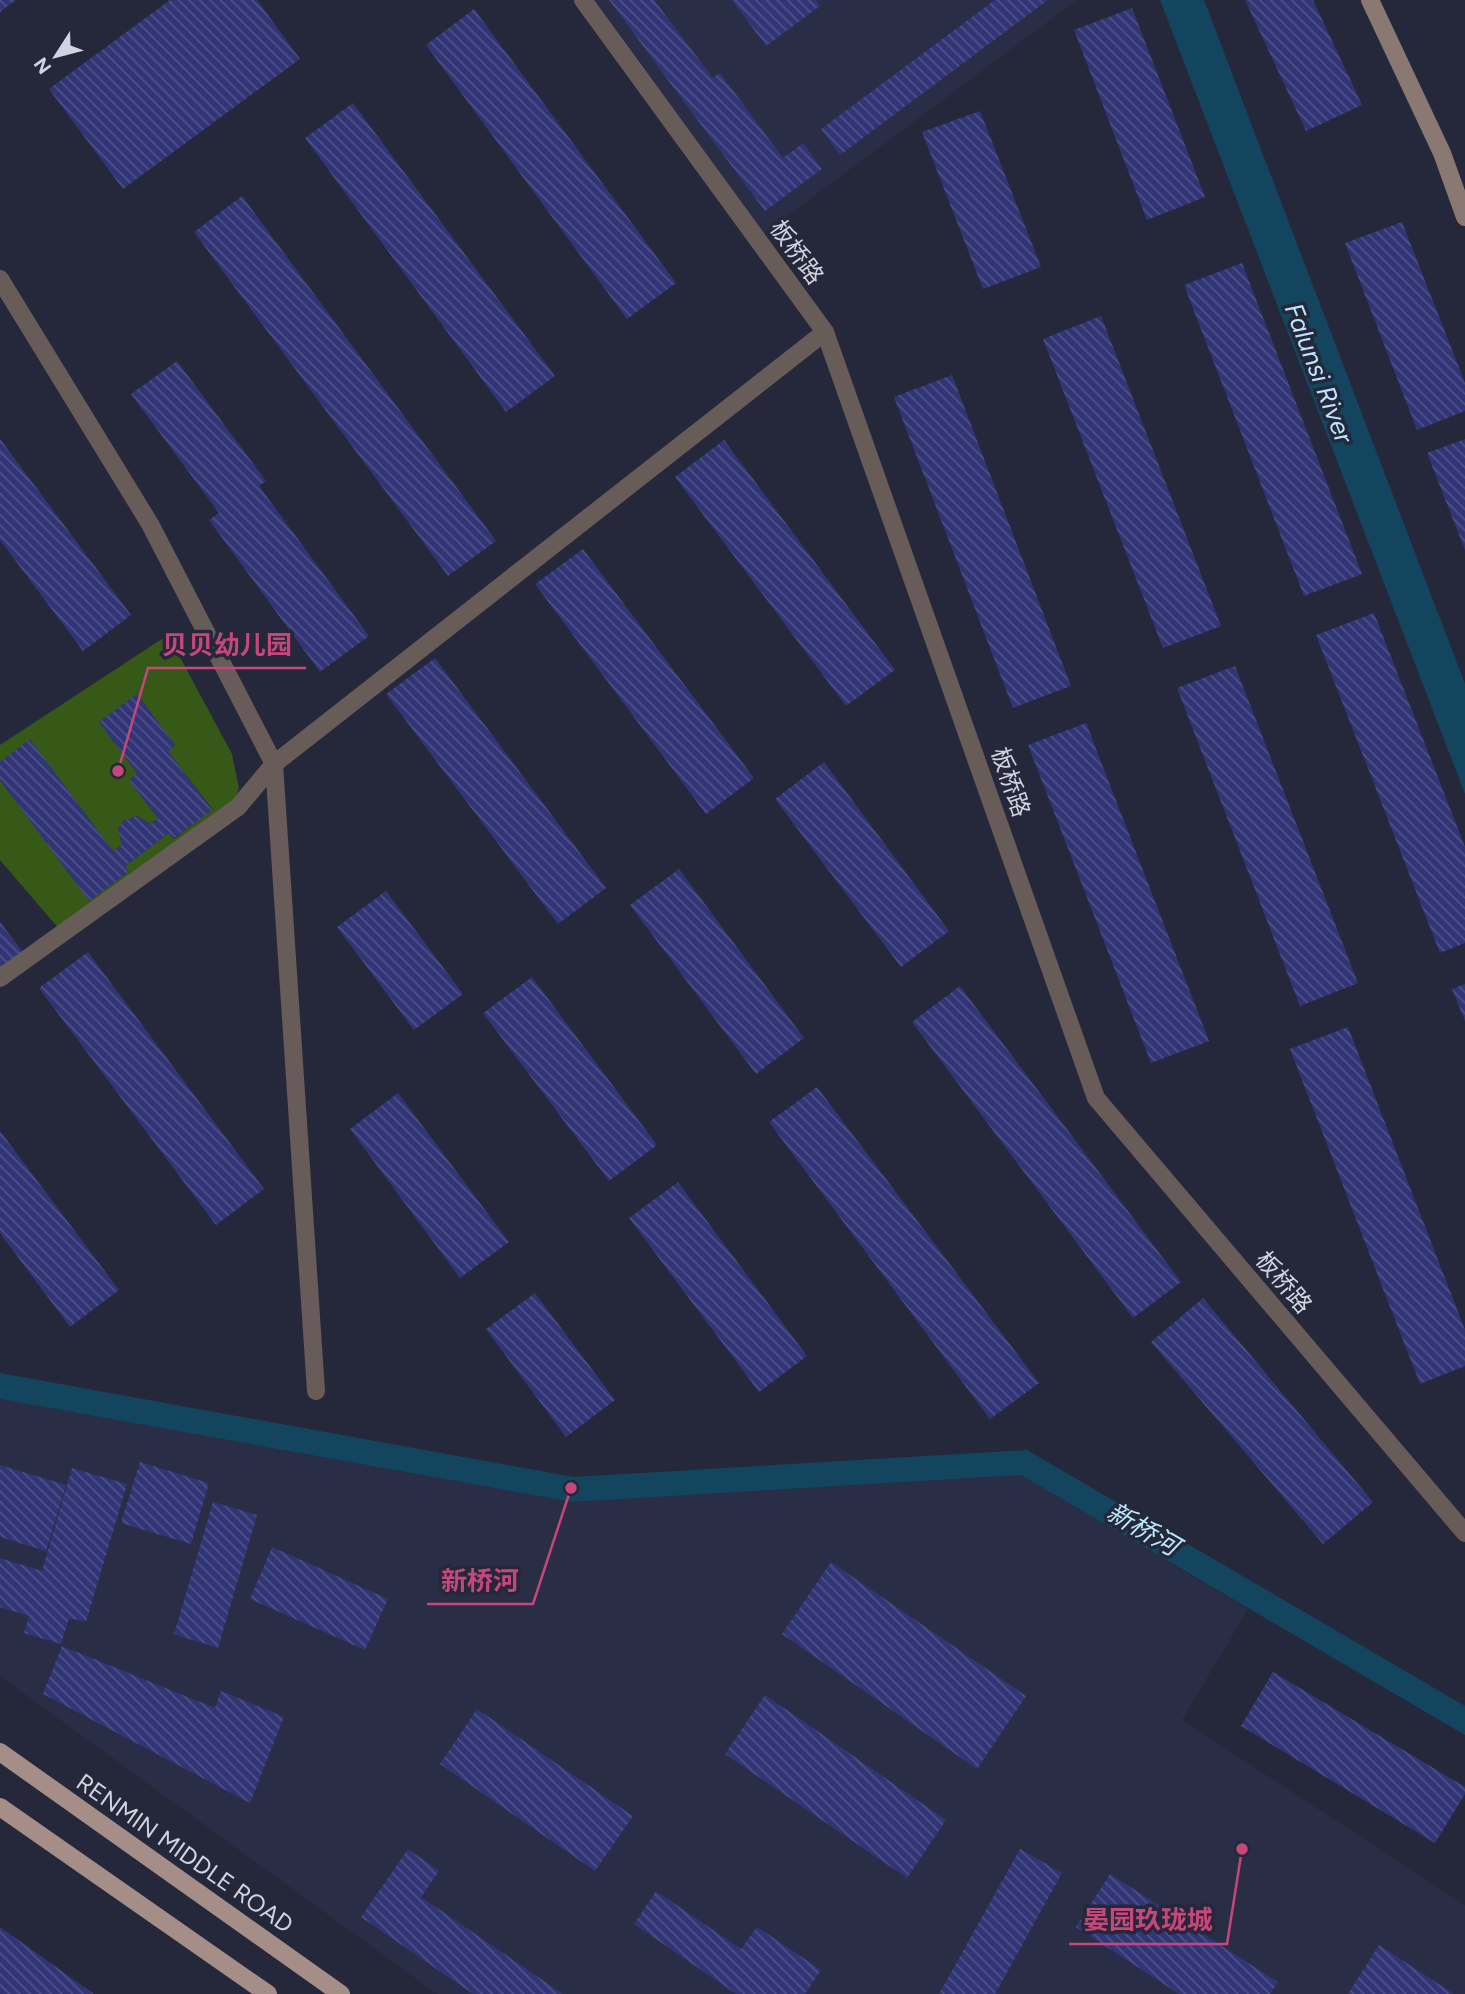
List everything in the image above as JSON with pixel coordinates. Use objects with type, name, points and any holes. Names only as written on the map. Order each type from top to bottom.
[{"type":"main road","name":"RENMIN MIDDLE ROAD","points":[[0,1752],[341,1994]]},
{"type":"main road","points":[[0,1807],[268,1994]]},
{"type":"street","name":"板桥路","points":[[583,0],[825,332],[1097,1098],[1465,1533]]},
{"type":"street","points":[[1370,0],[1441,153],[1465,217]]},
{"type":"street","points":[[0,279],[150,524],[274,764],[316,1391]]},
{"type":"street","points":[[0,978],[238,807],[274,764],[825,332]]},
{"type":"shaded area","points":[[586,0],[1077,0],[763,234]]},
{"type":"shaded area","points":[[0,1399],[572,1502],[1021,1475],[1248,1609],[1182,1720],[1465,1905],[1465,1994],[437,1994],[0,1676]]},
{"type":"green space","points":[[168,635],[232,754],[239,788],[232,809],[60,930],[0,860],[0,780],[90,900],[128,872],[125,866],[169,833],[174,839],[212,809],[168,751],[175,745],[137,694],[99,722],[137,773],[129,780],[158,818],[150,824],[137,816],[123,821],[118,829],[122,845],[113,851],[30,740],[0,762],[0,745]]},
{"type":"water","name":"Falunsi River","points":[[1160,0],[1204,0],[1465,684],[1465,794]]},
{"type":"water","points":[[0,1373],[574,1477],[1027,1450],[1465,1706],[1465,1735],[1021,1475],[572,1502],[0,1399]]},
{"type":"building","points":[[0,0],[16,0],[0,12]]},
{"type":"building","points":[[170,0],[257,0],[300,59],[123,189],[49,89]]},
{"type":"building","points":[[609,0],[654,0],[713,78],[720,73],[783,158],[803,143],[822,169],[765,211]]},
{"type":"building","points":[[732,0],[816,0],[820,6],[766,46]]},
{"type":"building","points":[[995,0],[1048,0],[840,155],[821,129]]},
{"type":"building","points":[[1245,0],[1313,0],[1362,105],[1306,131]]},
{"type":"building","points":[[1132,8],[1205,197],[1147,220],[1074,30]]},
{"type":"building","points":[[474,9],[676,283],[627,319],[426,45]]},
{"type":"building","points":[[353,103],[555,376],[506,412],[305,138]]},
{"type":"building","points":[[980,111],[1041,267],[983,289],[922,132]]},
{"type":"building","points":[[242,196],[496,541],[448,576],[194,232]]},
{"type":"building","points":[[1402,222],[1465,383],[1465,411],[1417,430],[1345,243]]},
{"type":"building","points":[[1242,263],[1362,574],[1304,596],[1184,285]]},
{"type":"building","points":[[1101,316],[1221,626],[1163,648],[1043,339]]},
{"type":"building","points":[[177,361],[266,481],[259,486],[369,636],[320,672],[209,520],[219,513],[131,394]]},
{"type":"building","points":[[952,375],[1071,686],[1013,708],[894,397]]},
{"type":"building","points":[[0,439],[131,615],[83,651],[0,540]]},
{"type":"building","points":[[1465,439],[1465,550],[1427,453]]},
{"type":"building","points":[[724,440],[895,670],[846,706],[675,477]]},
{"type":"building","points":[[583,549],[754,778],[706,814],[535,584]]},
{"type":"building","points":[[1374,613],[1465,847],[1465,943],[1440,953],[1316,635]]},
{"type":"building","points":[[435,658],[606,888],[558,924],[386,694]]},
{"type":"building","points":[[1235,666],[1358,983],[1300,1006],[1177,688]]},
{"type":"building","points":[[137,694],[175,745],[168,751],[212,810],[173,839],[169,833],[125,866],[128,872],[89,901],[0,780],[0,762],[30,739],[113,851],[122,845],[118,829],[123,821],[137,816],[150,824],[158,818],[129,780],[137,773],[99,722]]},
{"type":"building","points":[[1086,723],[1209,1041],[1151,1063],[1028,745]]},
{"type":"building","points":[[824,762],[949,931],[901,967],[775,799]]},
{"type":"building","points":[[679,869],[804,1038],[756,1074],[630,905]]},
{"type":"building","points":[[386,891],[463,994],[414,1030],[337,927]]},
{"type":"building","points":[[0,922],[23,952],[0,969]]},
{"type":"building","points":[[88,952],[264,1189],[216,1225],[39,988]]},
{"type":"building","points":[[532,977],[657,1145],[609,1181],[483,1013]]},
{"type":"building","points":[[1465,984],[1465,1021],[1452,989]]},
{"type":"building","points":[[960,986],[1181,1282],[1133,1318],[912,1022]]},
{"type":"building","points":[[1348,1027],[1465,1330],[1465,1366],[1420,1384],[1290,1049]]},
{"type":"building","points":[[817,1087],[1039,1383],[990,1419],[769,1122]]},
{"type":"building","points":[[398,1093],[509,1242],[460,1278],[350,1129]]},
{"type":"building","points":[[0,1131],[119,1290],[70,1327],[0,1233]]},
{"type":"building","points":[[678,1182],[807,1356],[759,1392],[629,1218]]},
{"type":"building","points":[[535,1293],[615,1400],[566,1437],[486,1329]]},
{"type":"building","points":[[1203,1298],[1373,1502],[1323,1544],[1151,1342]]},
{"type":"building","points":[[140,1462],[209,1483],[191,1544],[121,1523]]},
{"type":"building","points":[[0,1465],[66,1485],[46,1551],[0,1537]]},
{"type":"building","points":[[72,1468],[127,1484],[86,1622],[69,1618],[61,1644],[24,1633],[29,1616],[0,1607],[0,1558],[42,1571]]},
{"type":"building","points":[[213,1502],[257,1515],[218,1648],[174,1634]]},
{"type":"building","points":[[272,1547],[388,1599],[365,1650],[250,1599]]},
{"type":"building","points":[[831,1562],[1026,1696],[977,1769],[782,1634]]},
{"type":"building","points":[[62,1646],[215,1708],[221,1691],[284,1717],[250,1803],[43,1694]]},
{"type":"building","points":[[1273,1672],[1465,1787],[1465,1794],[1435,1843],[1241,1726]]},
{"type":"building","points":[[765,1695],[946,1820],[907,1878],[725,1754]]},
{"type":"building","points":[[477,1709],[633,1816],[595,1871],[440,1764]]},
{"type":"building","points":[[408,1849],[439,1871],[421,1897],[563,1994],[473,1994],[361,1917]]},
{"type":"building","points":[[1020,1849],[1062,1873],[995,1994],[939,1994]]},
{"type":"building","points":[[1110,1874],[1278,1982],[1270,1994],[1179,1994],[1076,1927]]},
{"type":"building","points":[[656,1891],[741,1949],[757,1927],[821,1970],[805,1994],[736,1994],[634,1924]]},
{"type":"building","points":[[0,1927],[94,1994],[0,1994]]},
{"type":"building","points":[[1379,1945],[1454,1994],[1348,1994]]},
{"type":"place","name":"贝贝幼儿园","points":[[118,771]]},
{"type":"place","name":"新桥河","points":[[571,1488]]},
{"type":"place","name":"晏园玖珑城","points":[[1242,1849]]}]
